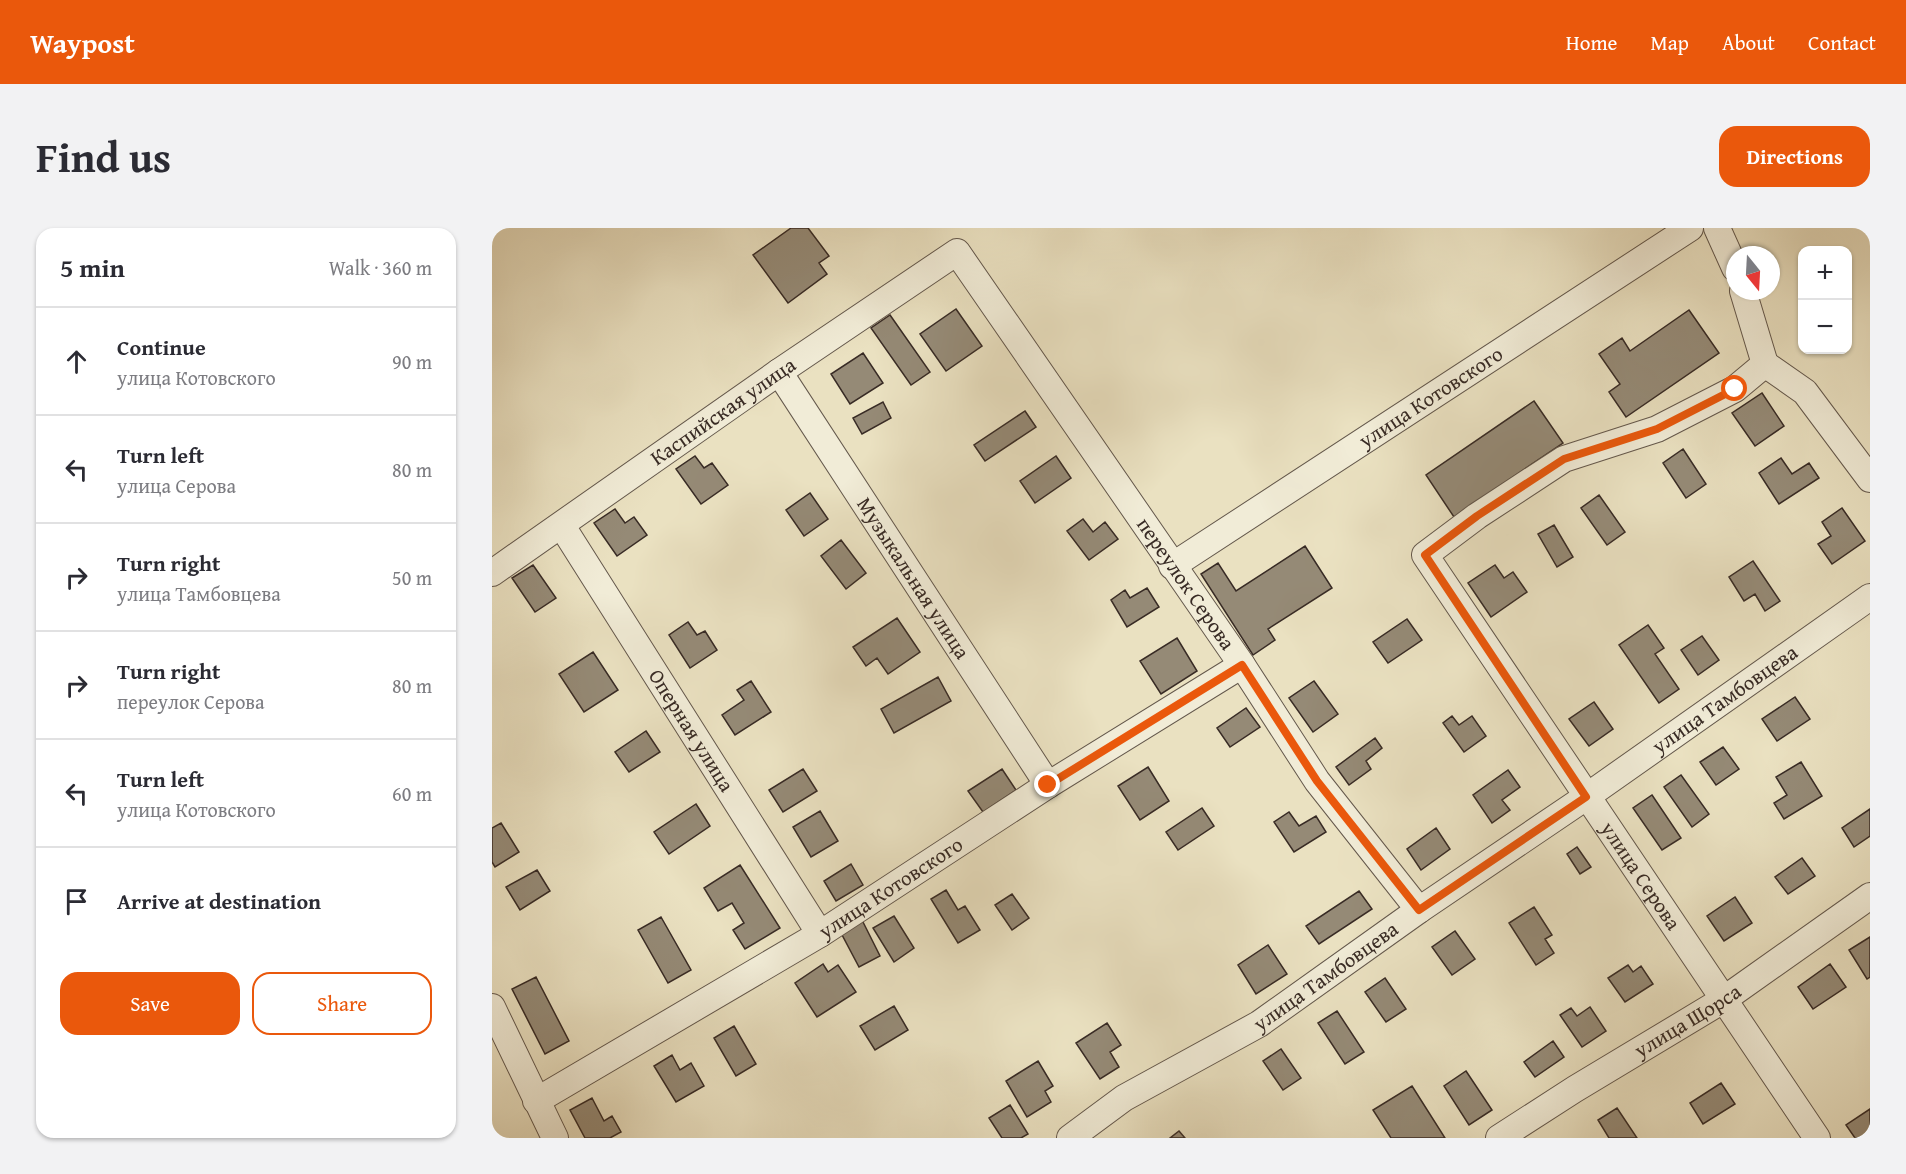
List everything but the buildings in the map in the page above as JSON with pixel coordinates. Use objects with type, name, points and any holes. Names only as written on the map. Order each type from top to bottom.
[{"type":"street","name":"улица Котовского","points":[[1172,566],[1690,228]]},
{"type":"street","points":[[1717,228],[1726,248]]},
{"type":"street","name":"переулок Серова","points":[[957,252],[1242,665],[1317,781],[1419,910]]},
{"type":"street","name":"Каспийская улица","points":[[492,573],[779,372],[957,252]]},
{"type":"street","points":[[1746,300],[1765,364],[1805,392],[1870,479]]},
{"type":"street","name":"улица Серова","points":[[1765,364],[1735,389],[1665,425],[1564,459],[1477,516],[1425,555],[1817,1138]]},
{"type":"street","name":"Музыкальная улица","points":[[779,372],[1048,785]]},
{"type":"street","name":"Оперная улица","points":[[562,526],[820,934]]},
{"type":"street","name":"улица Тамбовцева","points":[[1070,1138],[1124,1098],[1259,1024],[1870,597]]},
{"type":"street","name":"улица Котовского","points":[[536,1101],[820,934],[1048,785],[1242,665]]},
{"type":"street","name":"улица Щорса","points":[[1499,1138],[1575,1089],[1723,1000],[1870,896]]},
{"type":"street","points":[[492,1007],[555,1138]]},
{"type":"route","points":[[1048,785],[1242,665],[1317,781],[1419,910],[1586,797],[1425,555],[1477,516],[1564,459],[1657,429],[1735,389]]}]
